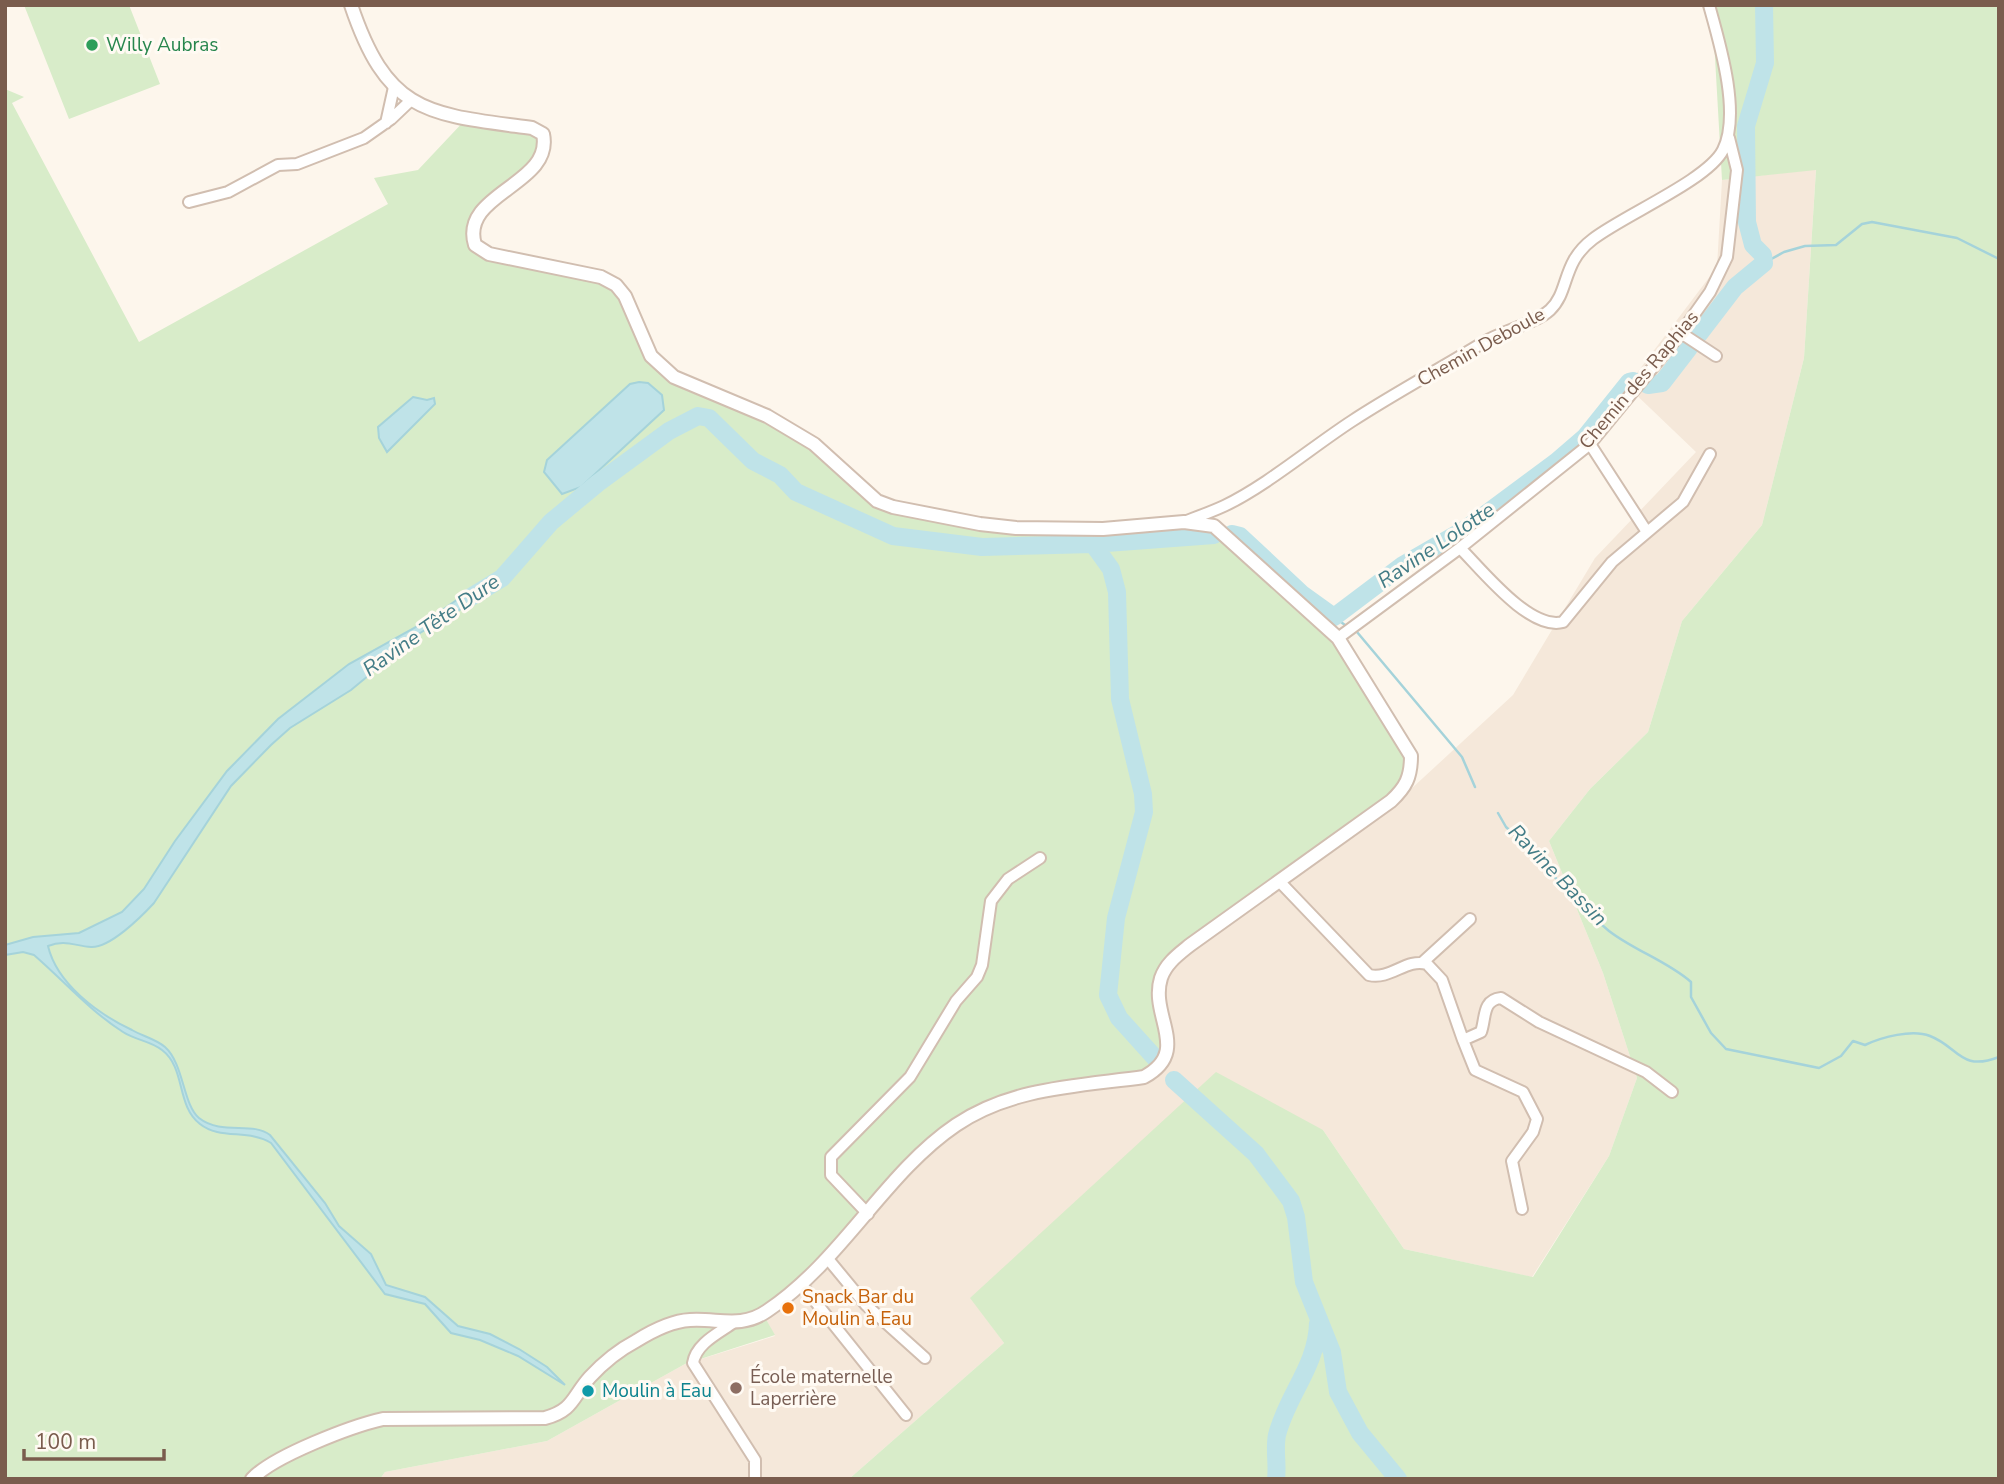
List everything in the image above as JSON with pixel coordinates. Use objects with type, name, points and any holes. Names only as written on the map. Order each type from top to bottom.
[{"type":"street","points":[[253,1479],[261,1469],[286,1456],[383,1419],[545,1418],[561,1414],[576,1399],[595,1372],[634,1342],[677,1322],[733,1324],[746,1322],[767,1312],[802,1285],[925,1150],[956,1125],[990,1107],[1041,1090],[1144,1077],[1157,1070],[1166,1058],[1168,1043],[1158,991],[1166,967],[1190,945],[1391,801],[1406,786],[1411,770],[1410,756],[1338,638],[1222,531],[1208,523],[1184,522],[1068,530],[979,524],[893,507],[877,501],[814,444],[767,416],[674,377],[651,356],[625,296],[616,285],[601,277],[489,254],[475,246],[472,235],[475,225],[491,202],[538,166],[546,148],[543,134],[532,128],[445,116],[411,100],[394,87],[368,49],[351,5]]},
{"type":"street","points":[[1709,5],[1730,102],[1729,138]]},
{"type":"street","points":[[386,123],[394,87]]},
{"type":"street","points":[[190,202],[228,192],[278,165],[297,164],[364,138],[386,123],[411,100]]},
{"type":"street","name":"Chemin des Raphias","points":[[1338,638],[1460,548],[1590,444],[1681,333],[1710,292],[1727,257],[1737,170],[1729,138]]},
{"type":"street","name":"Chemin Deboule","points":[[1184,522],[1225,506],[1365,413],[1501,331],[1548,312],[1557,302],[1568,267],[1577,253],[1617,221],[1708,170],[1729,138]]},
{"type":"street","points":[[1681,333],[1716,356]]},
{"type":"street","points":[[1590,444],[1647,531]]},
{"type":"street","points":[[1460,548],[1516,604],[1534,616],[1556,624],[1563,622],[1600,575],[1689,494],[1710,454]]},
{"type":"street","points":[[868,1214],[831,1174],[831,1157],[910,1077],[956,1001],[977,977],[982,965],[991,901],[1008,879],[1040,858]]},
{"type":"street","points":[[1279,881],[1369,975],[1387,976],[1405,966],[1423,962],[1470,919]]},
{"type":"street","points":[[1423,962],[1442,980],[1475,1070],[1523,1092],[1537,1119],[1533,1132],[1512,1161],[1522,1209]]},
{"type":"street","points":[[1462,1040],[1481,1032],[1485,1009],[1494,999],[1501,998],[1539,1022],[1646,1072],[1672,1092]]},
{"type":"street","points":[[828,1259],[866,1305],[925,1358]]},
{"type":"street","points":[[802,1285],[906,1415]]},
{"type":"street","points":[[733,1324],[702,1345],[695,1354],[693,1363],[755,1460],[755,1479]]},
{"type":"shaded area","points":[[1816,169],[1804,358],[1762,525],[1682,621],[1648,732],[1590,789],[1549,841],[1603,973],[1637,1078],[1609,1156],[1532,1277],[1404,1249],[1323,1130],[971,1298],[1004,1343],[849,1479],[380,1479],[385,1472],[547,1441],[685,1364],[775,1336],[763,1314],[924,1150],[1158,991],[1166,966],[1398,801],[1513,695],[1595,558],[1696,452],[1627,386],[1717,267],[1722,180]]},
{"type":"green space","name":"Willy Aubras","points":[[24,5],[129,5],[160,84],[69,119]]},
{"type":"green space","points":[[1712,5],[1999,5],[1999,1479],[849,1479],[1004,1343],[970,1298],[1216,1072],[1323,1130],[1404,1249],[1533,1277],[1609,1156],[1637,1078],[1603,973],[1549,841],[1590,789],[1648,732],[1682,621],[1762,525],[1804,358],[1816,170],[1722,180]]},
{"type":"green space","points":[[5,89],[24,97],[12,103],[139,342],[388,204],[374,178],[418,170],[466,119],[532,128],[546,148],[482,214],[475,246],[616,285],[651,356],[674,377],[814,444],[877,501],[980,524],[1208,523],[1338,638],[1411,756],[1406,786],[1190,945],[1161,977],[1168,1043],[1157,1070],[1041,1090],[956,1125],[828,1259],[763,1314],[775,1335],[685,1364],[547,1441],[385,1472],[380,1479],[5,1479]]},
{"type":"water","points":[[648,383],[662,395],[664,410],[581,487],[562,494],[544,472],[547,460],[630,384]]},
{"type":"water","points":[[413,397],[427,400],[434,398],[435,404],[387,452],[379,438],[378,427]]},
{"type":"water","points":[[471,590],[486,590],[483,596],[420,633],[351,690],[290,728],[271,745],[231,786],[154,903],[125,931],[99,946],[65,943],[48,946],[60,973],[81,996],[106,1015],[165,1047],[176,1063],[190,1104],[199,1118],[217,1126],[255,1129],[270,1135],[325,1203],[339,1226],[371,1254],[386,1285],[425,1297],[458,1326],[490,1334],[519,1349],[547,1367],[565,1385],[518,1356],[480,1340],[451,1333],[425,1304],[385,1294],[271,1143],[253,1136],[216,1132],[200,1124],[187,1107],[175,1067],[162,1050],[111,1024],[34,955],[23,952],[5,955],[5,945],[33,937],[79,933],[122,912],[144,889],[175,841],[227,771],[278,719],[349,664],[425,622]]},
{"type":"waterway","name":"Ravine Lolotte","points":[[1699,334],[1735,287],[1764,263],[1763,255],[1753,245],[1747,222],[1746,126],[1765,63],[1764,5]]},
{"type":"waterway","points":[[1764,263],[1784,252],[1805,246],[1836,245],[1862,224],[1872,222],[1957,238],[1999,259]]},
{"type":"waterway","name":"Ravine Lolotte","points":[[1648,385],[1662,383],[1689,348]]},
{"type":"waterway","name":"Ravine Lolotte","points":[[1232,534],[1240,536],[1302,594],[1334,617],[1403,565],[1467,528],[1556,462],[1585,437],[1629,382],[1633,381]]},
{"type":"waterway","name":"Ravine Tête Dure","points":[[466,600],[502,578],[551,522],[598,483],[669,431],[698,416],[709,418],[753,461],[780,475],[796,492],[893,536],[982,547],[1093,544],[1214,535]]},
{"type":"waterway","name":"Ravine Tête Dure","points":[[1093,544],[1111,569],[1117,592],[1120,699],[1143,794],[1144,812],[1116,918],[1108,995],[1119,1018],[1156,1059]]},
{"type":"waterway","name":"Ravine Bassin","points":[[1334,617],[1345,625]]},
{"type":"waterway","name":"Ravine Bassin","points":[[1357,632],[1462,757],[1475,787]]},
{"type":"waterway","name":"Ravine Bassin","points":[[1498,813],[1506,827],[1595,919],[1619,938],[1691,982],[1691,997],[1711,1033],[1726,1049],[1819,1068],[1841,1056],[1853,1041],[1865,1045],[1888,1037],[1915,1033],[1940,1041],[1968,1060],[1976,1062],[1999,1057]]},
{"type":"waterway","name":"Ravine Tête Dure","points":[[1174,1080],[1256,1154],[1291,1201],[1296,1217],[1304,1282],[1332,1352],[1338,1392],[1360,1433],[1398,1479]]},
{"type":"waterway","points":[[1276,1479],[1277,1435],[1313,1353],[1318,1323]]},
{"type":"place","name":"Willy Aubras","points":[[92,45]]},
{"type":"place","name":"Snack Bar du Moulin à Eau","points":[[788,1308]]},
{"type":"place","name":"École maternelle Laperrière","points":[[736,1388]]},
{"type":"place","name":"Moulin à Eau","points":[[588,1391]]}]
